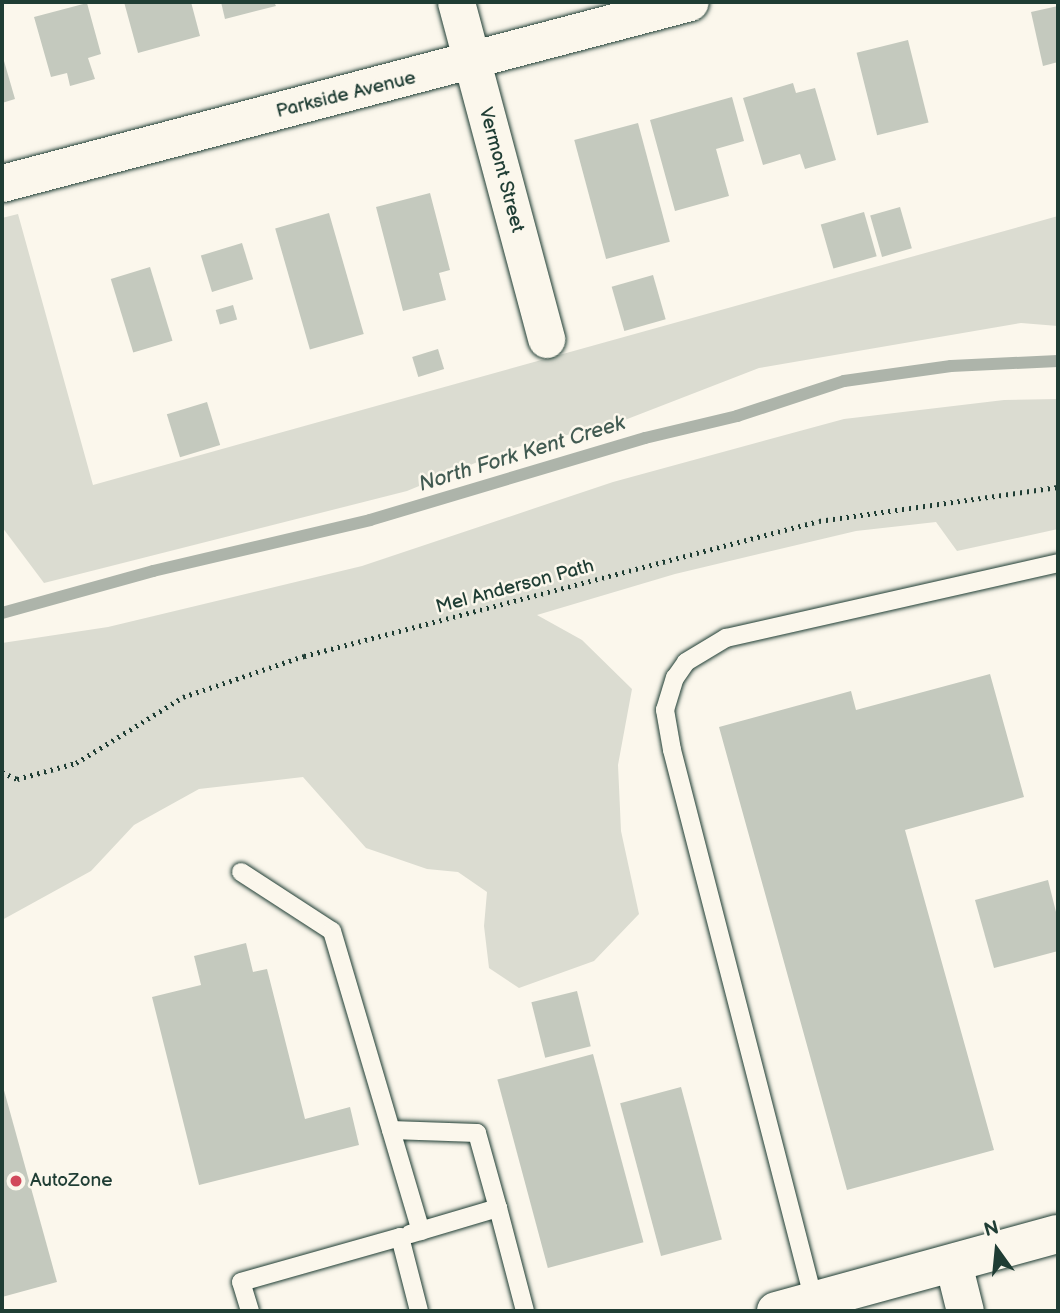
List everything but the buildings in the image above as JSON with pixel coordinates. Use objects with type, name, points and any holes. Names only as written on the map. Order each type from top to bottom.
[{"type":"main road","points":[[776,1311],[1058,1234]]},
{"type":"street","name":"Vermont Street","points":[[456,2],[546,339]]},
{"type":"street","name":"Parkside Avenue","points":[[2,183],[472,62],[690,2]]},
{"type":"street","points":[[953,1263],[965,1311]]},
{"type":"lane","points":[[814,1301],[672,750],[665,710],[675,678],[686,662],[726,638],[1058,563]]},
{"type":"lane","points":[[241,872],[332,931],[421,1231]]},
{"type":"lane","points":[[391,1130],[477,1133],[525,1311]]},
{"type":"lane","points":[[250,1311],[241,1282],[498,1208]]},
{"type":"lane","points":[[400,1237],[419,1311]]},
{"type":"path","name":"Mel Anderson Path","points":[[2,772],[17,779],[76,763],[183,697],[304,656],[819,521],[1058,487]]},
{"type":"shaded area","points":[[18,214],[93,485],[1058,216],[1058,326],[1021,323],[759,368],[617,423],[509,449],[407,491],[44,583],[2,527],[2,218]]},
{"type":"shaded area","points":[[1058,399],[1058,529],[957,551],[936,522],[856,531],[675,574],[537,615],[582,640],[632,689],[618,765],[621,831],[639,914],[594,961],[519,988],[489,968],[484,926],[487,892],[458,872],[427,869],[366,848],[303,777],[199,789],[134,825],[91,871],[2,920],[2,643],[108,627],[362,566],[613,482],[844,419],[1004,400]]},
{"type":"waterway","name":"North Fork Kent Creek","points":[[2,613],[153,571],[370,520],[645,438],[737,416],[844,381],[951,366],[1058,361]]},
{"type":"place","name":"AutoZone","points":[[16,1181]]}]
